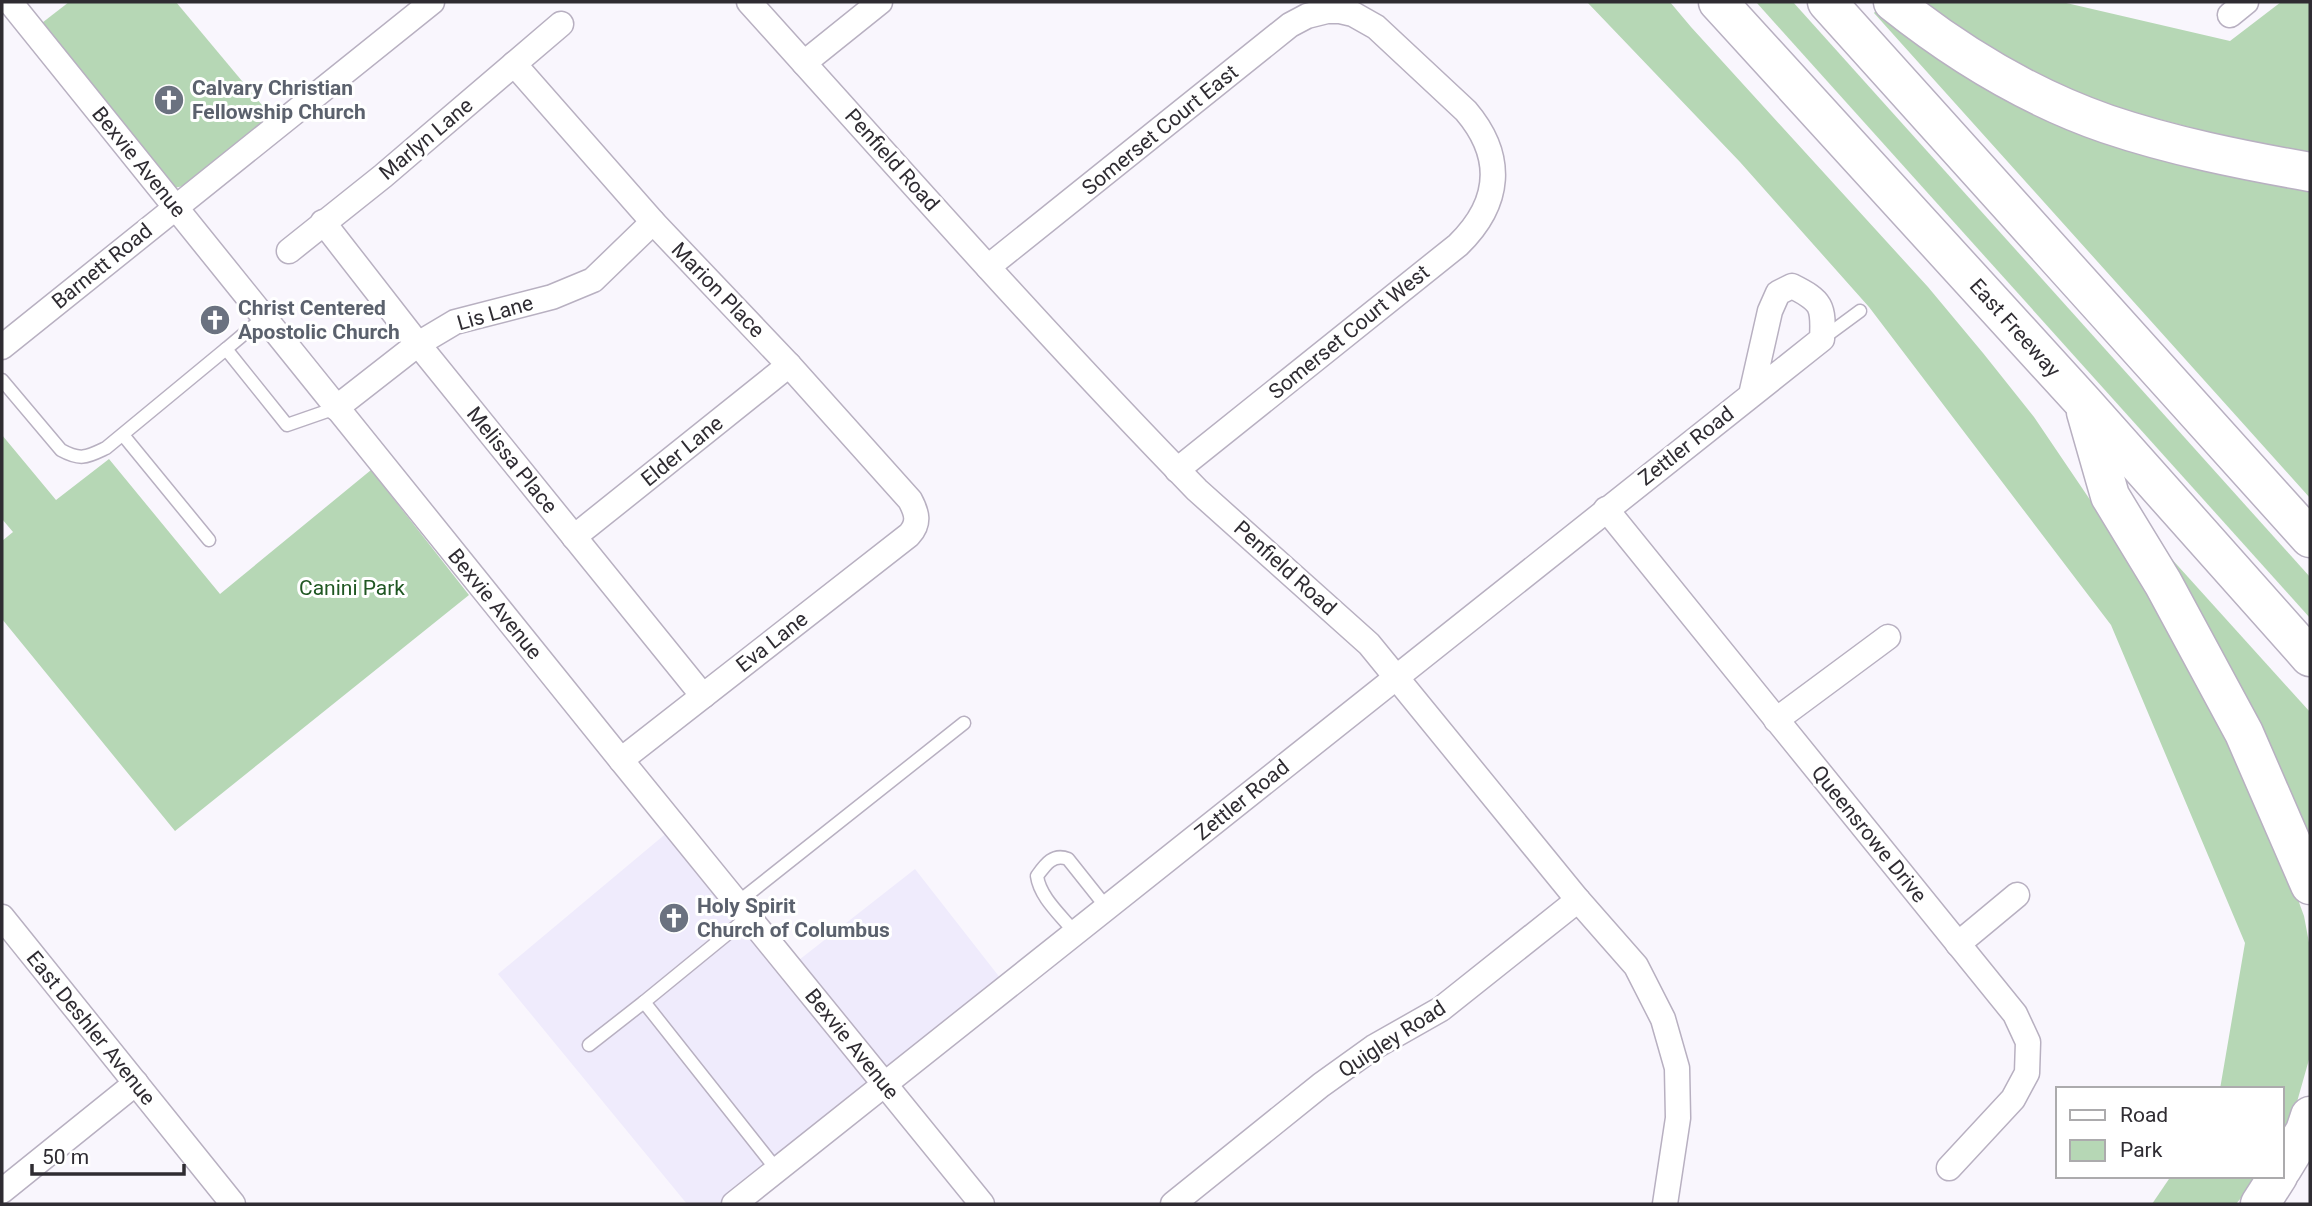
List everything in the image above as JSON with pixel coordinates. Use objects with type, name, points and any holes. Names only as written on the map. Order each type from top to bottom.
[{"type":"highway","name":"East Freeway","points":[[1718,2],[2084,403],[2310,657]]},
{"type":"highway","points":[[1827,2],[2310,538]]},
{"type":"highway","points":[[1893,2],[1943,40],[1981,64],[2022,87],[2104,123],[2147,137],[2310,172]]},
{"type":"highway","points":[[2084,403],[2110,496],[2163,583],[2244,733],[2310,885]]},
{"type":"highway","points":[[2284,1166],[2305,1131],[2310,1116]]},
{"type":"highway","points":[[2260,1204],[2277,1178]]},
{"type":"street","name":"Bexvie Avenue","points":[[10,2],[982,1204]]},
{"type":"street","name":"Barnett Road","points":[[2,347],[432,2]]},
{"type":"street","name":"Penfield Road","points":[[750,2],[1082,371],[1177,470],[1369,644],[1578,900],[1636,966],[1663,1019],[1677,1068],[1678,1118],[1665,1204]]},
{"type":"street","points":[[804,63],[880,2]]},
{"type":"street","name":"Somerset Court West","points":[[1177,470],[1458,245],[1472,232],[1491,196],[1494,175],[1492,158],[1478,126],[1466,111],[1376,27],[1353,14],[1340,11]]},
{"type":"street","name":"Somerset Court East","points":[[988,267],[1290,26],[1307,16],[1340,11]]},
{"type":"street","name":"Marlyn Lane","points":[[289,251],[383,176],[561,24]]},
{"type":"street","name":"Marion Place","points":[[514,64],[653,222],[789,365],[911,500],[917,519]]},
{"type":"street","name":"Melissa Place","points":[[323,222],[418,344],[703,696]]},
{"type":"street","name":"Lis Lane","points":[[336,408],[418,344],[455,322],[552,297],[593,280],[653,222]]},
{"type":"street","name":"Zettler Road","points":[[734,1204],[1822,339],[1824,314],[1811,296],[1792,286],[1778,293],[1770,311],[1751,395]]},
{"type":"street","name":"Elder Lane","points":[[574,537],[789,365]]},
{"type":"street","name":"Queensrowe Drive","points":[[1606,509],[2015,1014],[2028,1042],[2027,1073],[2013,1100],[1949,1168]]},
{"type":"street","name":"Eva Lane","points":[[621,760],[909,535],[917,519]]},
{"type":"street","points":[[1776,720],[1888,637]]},
{"type":"street","points":[[1958,944],[2018,895]]},
{"type":"street","name":"Quigley Road","points":[[1173,1204],[1321,1085],[1374,1046],[1441,1009],[1578,900]]},
{"type":"street","name":"East Deshler Avenue","points":[[2,917],[233,1204]]},
{"type":"street","points":[[2,1191],[136,1083]]},
{"type":"lane","points":[[1822,339],[1860,311]]},
{"type":"lane","points":[[2,380],[61,450],[73,456],[87,457],[106,448],[123,435],[263,318]]},
{"type":"lane","points":[[226,349],[287,425],[336,408]]},
{"type":"lane","points":[[123,435],[209,540]]},
{"type":"lane","points":[[589,1045],[644,1002],[743,910],[964,723]]},
{"type":"lane","points":[[1076,933],[1043,894],[1039,885],[1037,876],[1055,856],[1068,859],[1107,908]]},
{"type":"lane","points":[[644,1002],[777,1170]]},
{"type":"shaded area","points":[[675,826],[790,967],[915,869],[1008,988],[737,1204],[687,1204],[498,974]]},
{"type":"green space","points":[[69,2],[176,2],[272,117],[188,185],[174,188],[38,26]]},
{"type":"green space","points":[[1587,2],[1670,2],[1928,287],[1983,353],[2034,417],[2145,581],[2197,681],[2285,864],[2304,916],[2310,948],[2310,1056],[2295,1109],[2284,1134],[2284,1087],[2220,1087],[2245,943],[2111,625],[1869,307],[1740,162]]},
{"type":"green space","points":[[1756,2],[1793,2],[2310,577],[2310,618]]},
{"type":"green space","points":[[1919,2],[2062,2],[2230,41],[2281,2],[2310,2],[2310,159],[2117,108],[2062,88],[2024,69]]},
{"type":"green space","points":[[1878,8],[1911,33],[2310,186],[2310,498],[1874,13]]},
{"type":"green space","name":"Canini Park","points":[[2,435],[56,500],[109,459],[220,594],[371,470],[469,595],[175,831],[2,619],[2,541],[13,532],[2,519]]},
{"type":"green space","points":[[2169,556],[2310,712],[2310,863]]},
{"type":"green space","points":[[2170,1178],[2257,1178],[2236,1204],[2152,1204]]},
{"type":"place","name":"Calvary Christian Fellowship Church","points":[[169,100]]},
{"type":"place","name":"Christ Centered Apostolic Church","points":[[215,320]]},
{"type":"place","name":"Holy Spirit Church of Columbus","points":[[674,918]]}]
